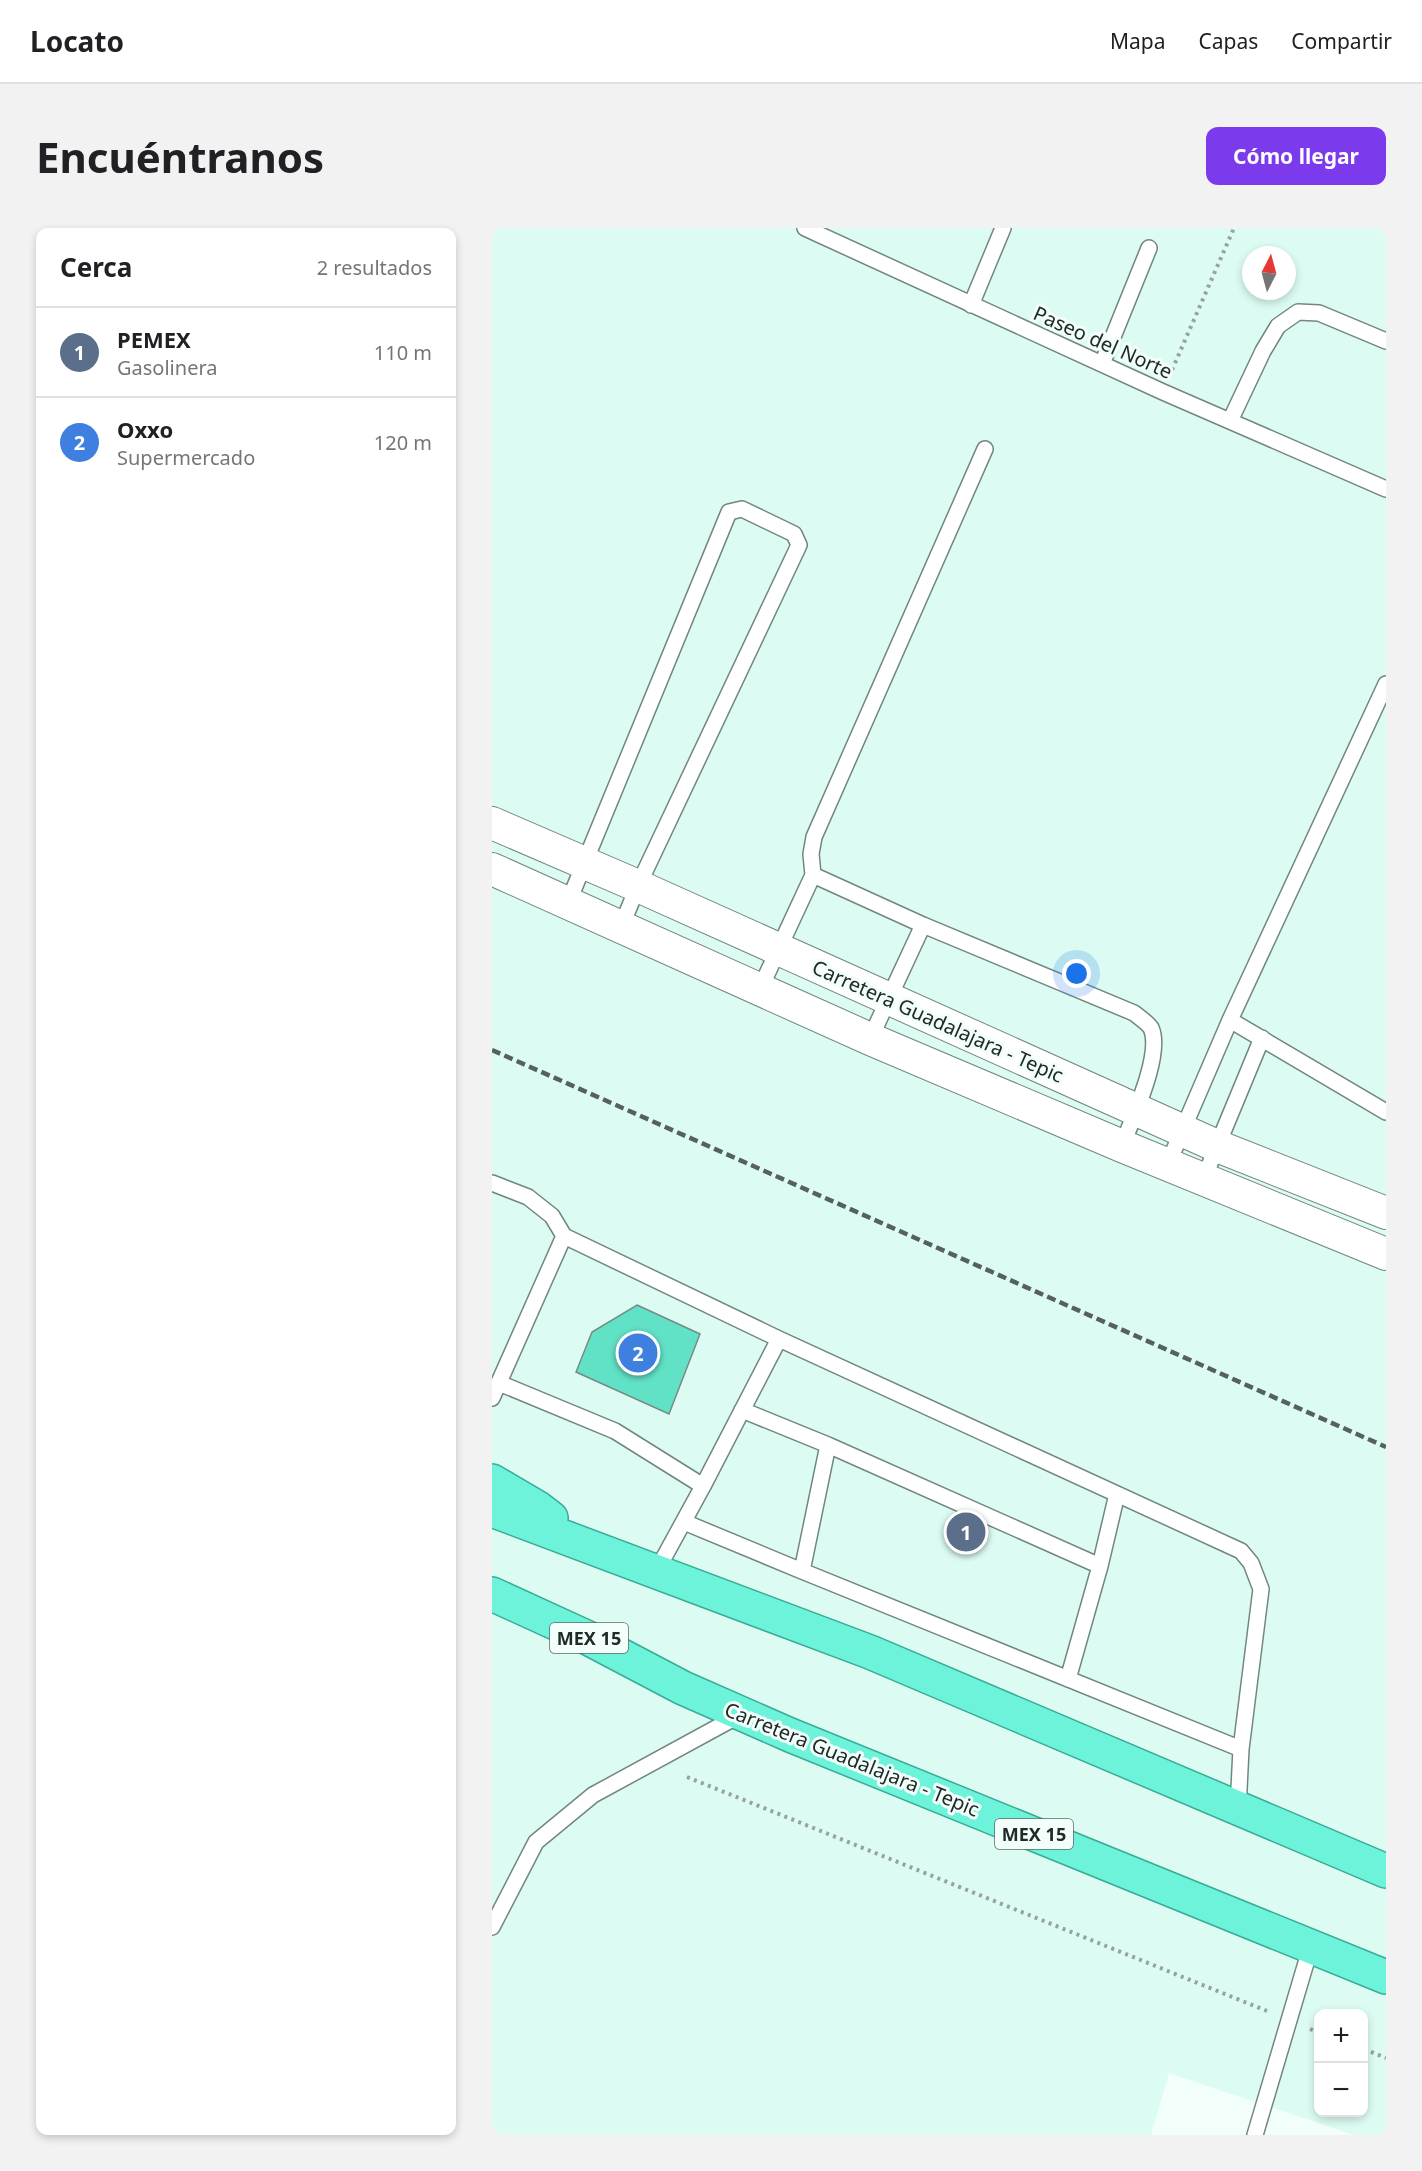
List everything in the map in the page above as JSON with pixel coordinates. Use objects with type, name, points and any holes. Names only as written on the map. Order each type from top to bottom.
[{"type":"highway","points":[[492,1480],[538,1508],[586,1545]]},
{"type":"highway","points":[[492,1510],[870,1652],[1386,1871]]},
{"type":"highway","name":"Carretera Guadalajara - Tepic","points":[[492,1594],[586,1637],[683,1688],[742,1714],[1386,1977]]},
{"type":"highway","points":[[492,1619],[683,1688]]},
{"type":"street","name":"Carretera Guadalajara - Tepic","points":[[492,823],[638,886],[1217,1146],[1386,1213]]},
{"type":"street","name":"Carretera Guadalajara - Tepic","points":[[492,869],[870,1039],[1122,1146],[1386,1254]]},
{"type":"lane","name":"Paseo del Norte","points":[[805,228],[1163,392],[1386,489]]},
{"type":"lane","points":[[971,305],[1003,228]]},
{"type":"lane","points":[[1102,364],[1149,248]]},
{"type":"lane","points":[[1230,421],[1263,351],[1278,326],[1298,312],[1319,313],[1386,341]]},
{"type":"lane","points":[[760,989],[813,875],[814,837],[985,449]]},
{"type":"lane","points":[[568,903],[729,512],[742,509],[794,534],[799,545],[638,886],[621,927]]},
{"type":"lane","points":[[1168,1164],[1230,1020],[1386,684]]},
{"type":"lane","points":[[813,875],[1134,1013],[1151,1027],[1154,1042],[1152,1062],[1122,1146]]},
{"type":"lane","points":[[870,1039],[923,924]]},
{"type":"lane","points":[[1230,1020],[1386,1112]]},
{"type":"lane","points":[[1204,1179],[1262,1038]]},
{"type":"lane","points":[[492,1183],[528,1197],[552,1216],[564,1236],[779,1339],[1241,1551],[1251,1563],[1261,1589],[1241,1749],[1238,1809]]},
{"type":"lane","points":[[492,1398],[564,1236]]},
{"type":"lane","points":[[656,1572],[779,1339]]},
{"type":"lane","points":[[499,1383],[615,1431],[703,1486]]},
{"type":"lane","points":[[742,1410],[828,1445],[1100,1566]]},
{"type":"lane","points":[[802,1571],[828,1445]]},
{"type":"lane","points":[[1068,1679],[1100,1566],[1117,1494]]},
{"type":"lane","points":[[684,1522],[1241,1749]]},
{"type":"lane","points":[[492,1927],[536,1842],[593,1795],[742,1714]]},
{"type":"lane","points":[[1255,2135],[1311,1946]]},
{"type":"path","points":[[1163,392],[1234,228]]},
{"type":"path","points":[[687,1777],[1237,1999]]},
{"type":"path","points":[[1368,2051],[1386,2058]]},
{"type":"shaded area","points":[[492,228],[1386,228],[1386,2135],[1354,2135],[1169,2073],[1151,2135],[492,2135]]},
{"type":"building","points":[[637,1305],[700,1334],[669,1414],[576,1372],[592,1332]]},
{"type":"railway","points":[[492,1050],[1386,1447]]},
{"type":"place","name":"Oxxo","points":[[638,1353]]},
{"type":"place","name":"PEMEX","points":[[966,1532]]}]
